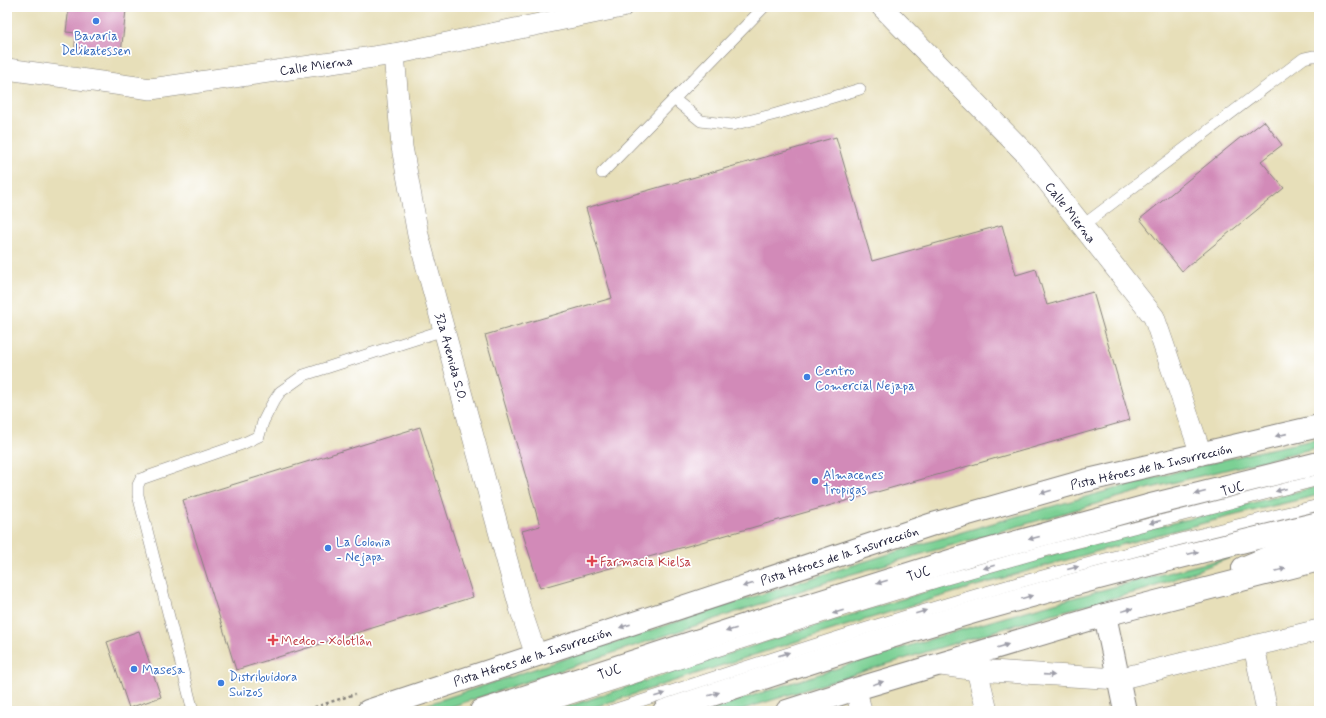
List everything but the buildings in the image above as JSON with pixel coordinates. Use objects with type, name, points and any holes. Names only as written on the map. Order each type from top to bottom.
[{"type":"street","name":"Calle Mierna","points":[[7,69],[151,89],[394,54],[622,7]]},
{"type":"street","name":"Calle Mierna","points":[[882,7],[1025,153],[1154,317],[1200,454]]},
{"type":"street","name":"32a Avenida S.O.","points":[[394,54],[402,147],[418,235],[520,608],[536,655]]},
{"type":"street","name":"Pista Héroes de la Insurrección","points":[[368,711],[933,524],[1084,481],[1319,426]]},
{"type":"street","points":[[481,711],[966,556],[1147,506],[1319,463]]},
{"type":"street","points":[[664,711],[855,648],[980,611],[1168,559],[1319,523]]},
{"type":"street","points":[[1174,598],[1319,536]]},
{"type":"street","points":[[787,711],[1105,615],[1319,560]]},
{"type":"street","points":[[1105,615],[1125,711]]},
{"type":"street","points":[[941,665],[977,670],[1118,679],[1319,630]]},
{"type":"street","points":[[1254,646],[1267,711]]},
{"type":"street","points":[[977,670],[987,711]]},
{"type":"street","points":[[856,689],[861,711]]},
{"type":"lane","points":[[602,174],[764,7]]},
{"type":"lane","points":[[1082,226],[1304,58],[1319,56]]},
{"type":"lane","points":[[674,99],[701,121],[732,125],[776,114],[860,89]]},
{"type":"lane","points":[[193,711],[138,495],[138,485],[141,478],[242,444],[259,436],[263,422],[280,392],[304,375],[444,330]]},
{"type":"lane","name":"TUC","points":[[531,711],[847,609],[943,580],[1052,549],[1319,480]]},
{"type":"lane","points":[[610,711],[823,642],[1017,583],[1199,534],[1319,505]]},
{"type":"green space","points":[[1319,439],[1319,447],[1151,488],[845,576],[438,711],[407,711],[727,605],[888,554],[1184,470],[1251,453]]},
{"type":"green space","points":[[1319,486],[1319,495],[1156,535],[971,587],[583,711],[554,711],[808,628],[1003,568],[1094,543]]},
{"type":"green space","points":[[1235,556],[1148,589],[1052,614],[737,711],[706,711],[972,627],[1105,589]]},
{"type":"place","name":"Bavaria Delikatessen","points":[[96,21]]},
{"type":"place","name":"Centro Comercial Nejapa","points":[[807,377]]},
{"type":"place","name":"Almacenes Tropigas","points":[[815,481]]},
{"type":"place","name":"La Colonia - Nejapa","points":[[328,548]]},
{"type":"place","name":"Farmacia Kielsa","points":[[592,561]]},
{"type":"place","name":"Medco - Xolotlán","points":[[273,640]]},
{"type":"place","name":"Masesa","points":[[134,669]]},
{"type":"place","name":"Distribuidora Suizos","points":[[221,683]]}]
